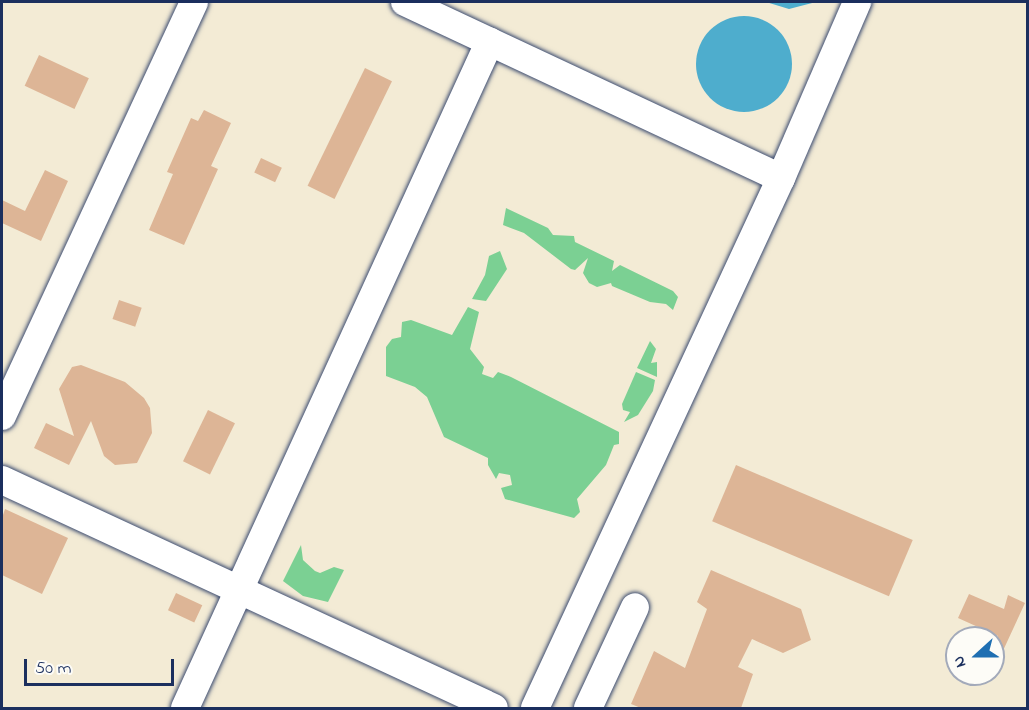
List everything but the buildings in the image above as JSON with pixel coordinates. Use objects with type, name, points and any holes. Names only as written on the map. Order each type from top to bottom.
[{"type":"lane","points":[[2,416],[194,2]]},
{"type":"lane","points":[[405,2],[781,178]]},
{"type":"lane","points":[[535,708],[781,178],[857,2]]},
{"type":"lane","points":[[185,708],[490,41]]},
{"type":"lane","points":[[2,480],[494,708]]},
{"type":"lane","points":[[588,708],[635,607]]},
{"type":"green space","points":[[506,208],[548,228],[553,235],[574,236],[575,242],[614,261],[612,271],[620,265],[673,291],[678,297],[673,310],[666,304],[650,302],[612,286],[611,283],[597,287],[589,283],[583,273],[588,258],[575,270],[571,269],[524,233],[503,225]]},
{"type":"green space","points":[[500,251],[507,269],[486,301],[472,299],[485,275],[489,256]]},
{"type":"green space","points":[[468,307],[479,312],[470,349],[484,367],[482,374],[493,378],[498,372],[511,377],[619,432],[619,444],[614,445],[606,465],[577,499],[580,512],[574,518],[505,499],[501,488],[512,485],[510,475],[499,473],[496,479],[488,465],[488,458],[444,437],[427,397],[415,387],[386,376],[386,347],[392,339],[401,337],[402,322],[411,320],[452,335]]},
{"type":"green space","points":[[650,341],[656,349],[651,363],[657,362],[657,377],[637,368]]},
{"type":"green space","points":[[636,372],[655,380],[653,391],[638,415],[624,422],[630,412],[623,410],[622,404]]},
{"type":"green space","points":[[301,545],[303,560],[315,571],[320,573],[334,567],[344,570],[328,602],[303,596],[283,581]]},
{"type":"water","points":[[766,2],[816,2],[789,9]]},
{"type":"water","points":[[744,16],[762,20],[778,30],[788,46],[792,64],[788,82],[778,98],[762,108],[744,112],[726,108],[710,98],[700,82],[696,64],[700,46],[710,30],[726,20]]}]
